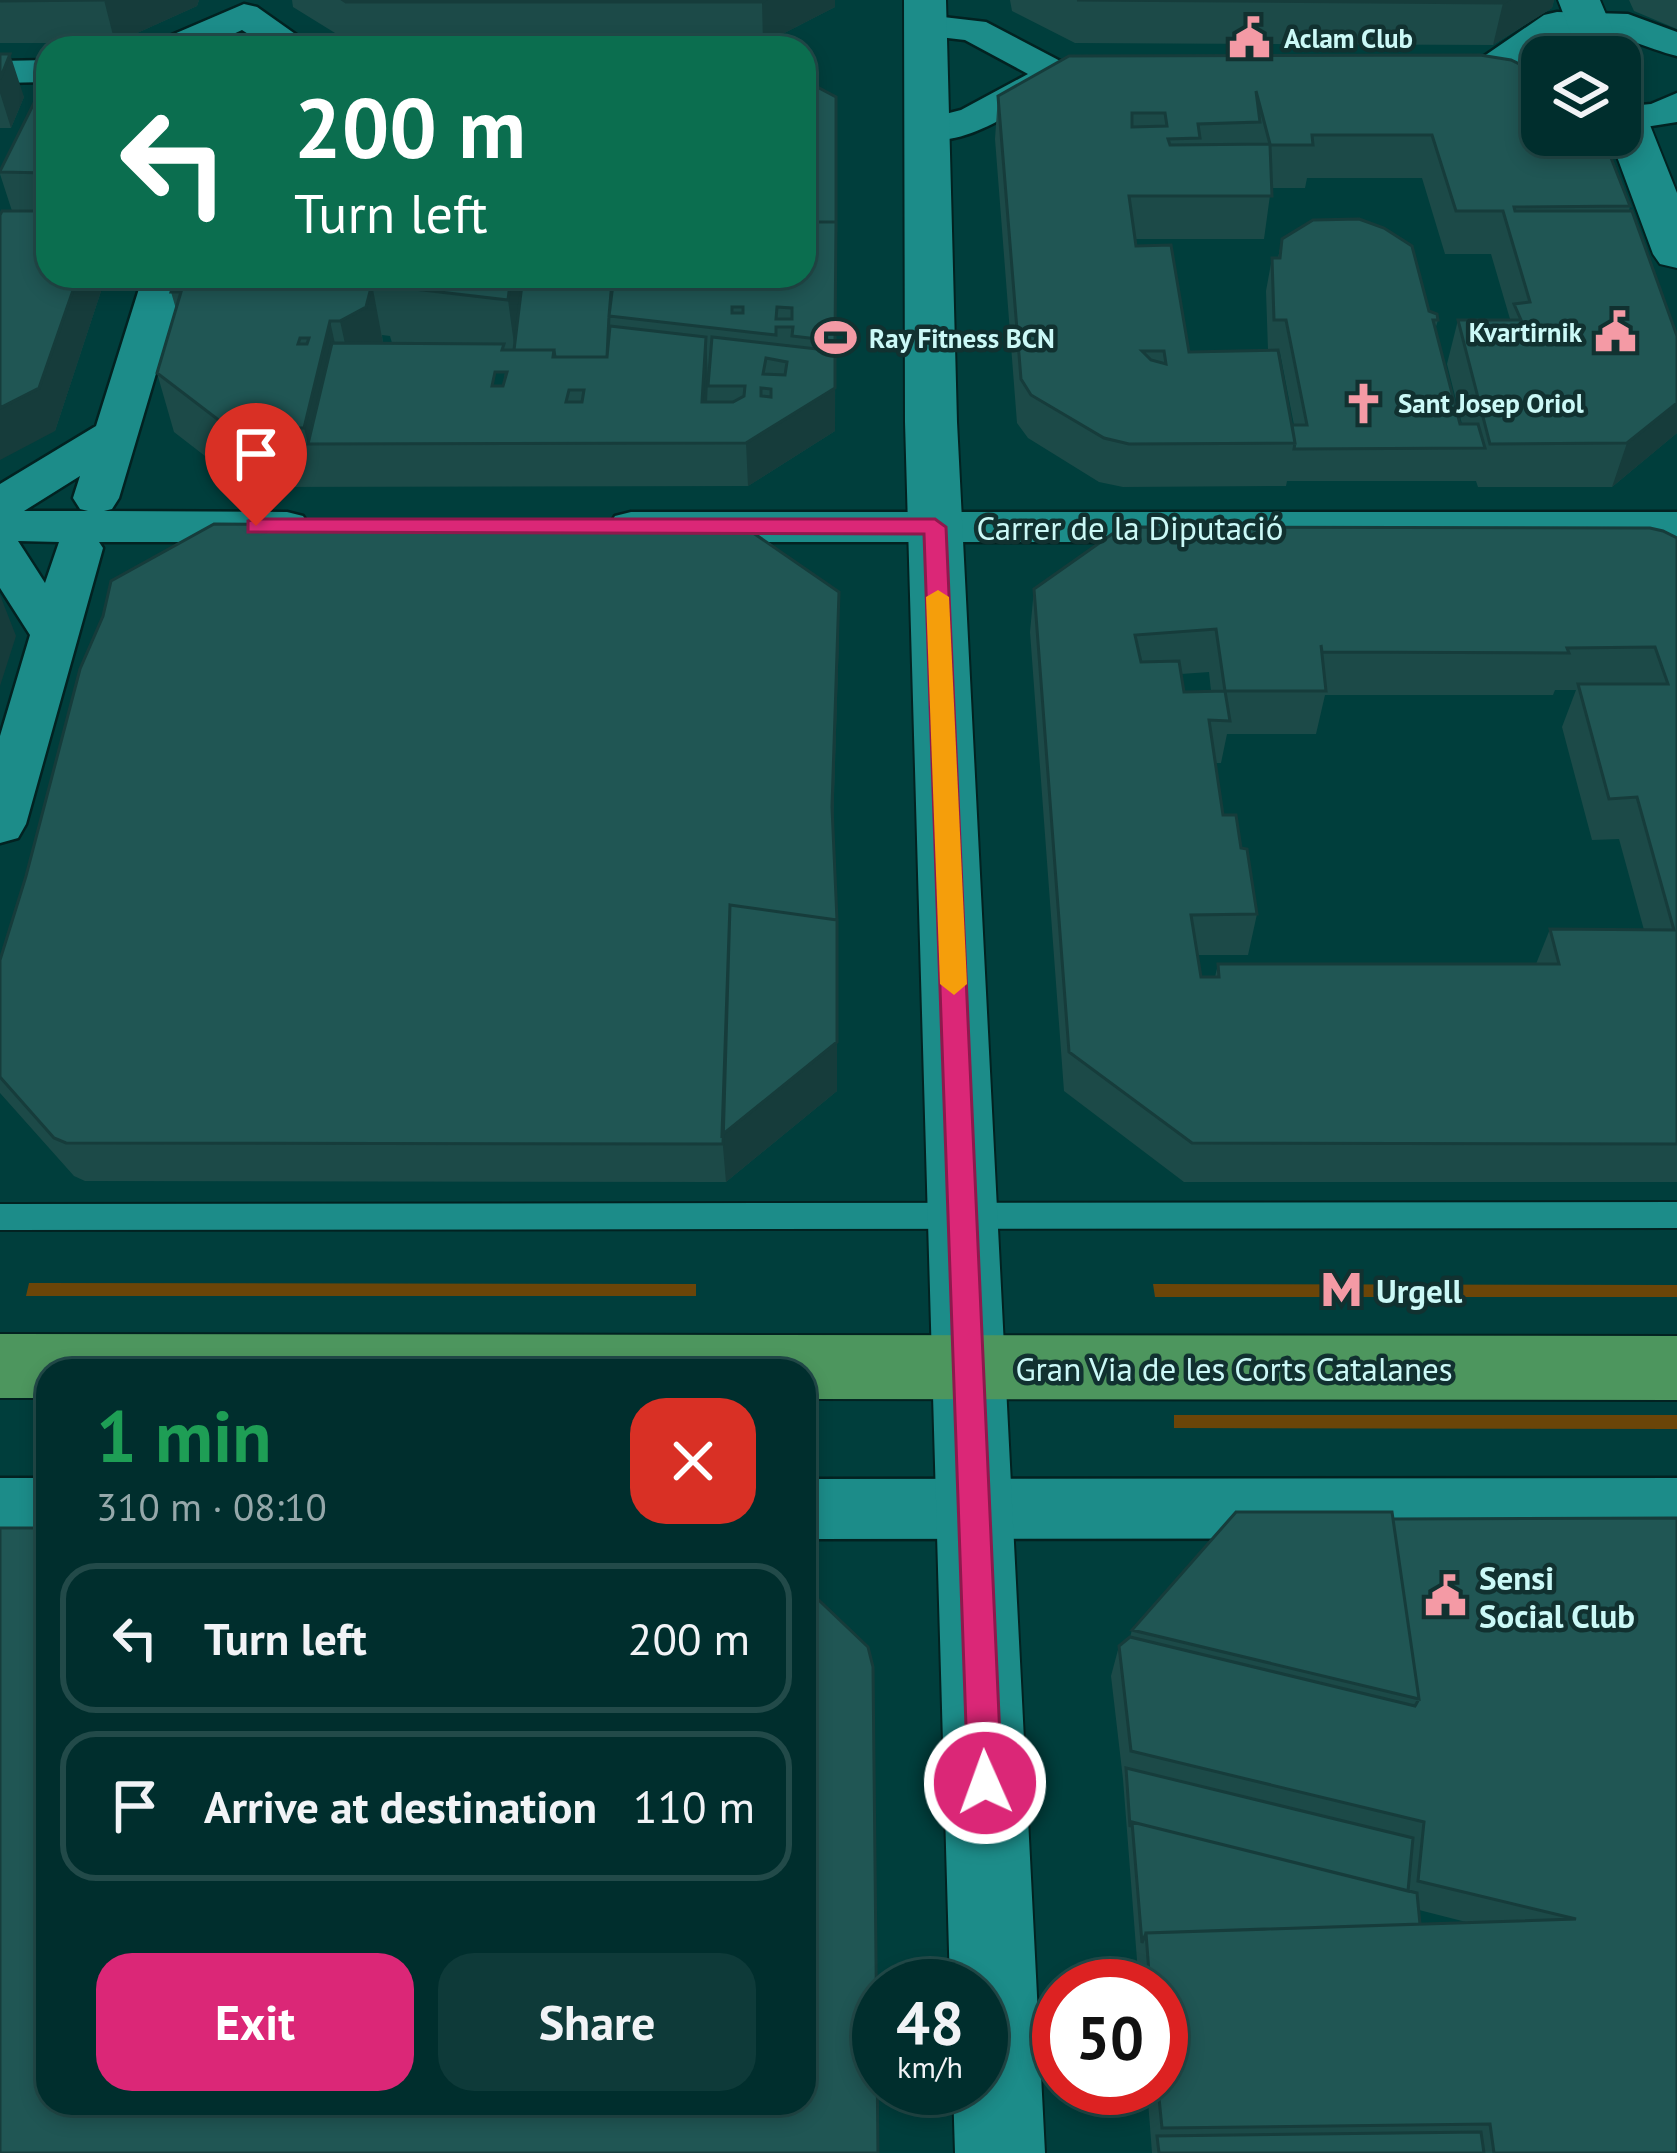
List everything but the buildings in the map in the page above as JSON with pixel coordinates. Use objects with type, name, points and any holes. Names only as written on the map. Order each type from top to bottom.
[{"type":"main road","points":[[926,13],[951,125],[935,527],[1000,2153]]},
{"type":"main road","points":[[1638,156],[1677,254]]},
{"type":"main road","name":"Gran Via de les Corts Catalanes","points":[[0,1366],[36,1366]]},
{"type":"main road","name":"Gran Via de les Corts Catalanes","points":[[816,1368],[1677,1368]]},
{"type":"street","points":[[194,36],[246,7],[281,36]]},
{"type":"street","points":[[926,13],[973,30],[1057,74]]},
{"type":"street","points":[[1444,70],[1507,78],[1548,28],[1599,26],[1677,45]]},
{"type":"street","points":[[0,72],[36,71]]},
{"type":"street","points":[[951,125],[1057,74],[1103,74]]},
{"type":"street","points":[[1641,115],[1661,115],[1677,105]]},
{"type":"street","points":[[96,498],[160,288]]},
{"type":"street","points":[[14,495],[117,433]]},
{"type":"street","points":[[0,526],[320,527]]},
{"type":"street","points":[[169,570],[224,527]]},
{"type":"street","name":"Carrer de la Diputació","points":[[596,527],[1677,527]]},
{"type":"street","points":[[0,824],[79,548]]},
{"type":"street","points":[[0,551],[56,637]]},
{"type":"street","points":[[56,637],[116,602]]},
{"type":"street","points":[[0,1508],[36,1508]]},
{"type":"street","points":[[816,1509],[1677,1508]]},
{"type":"lane","points":[[0,1217],[1677,1216]]},
{"type":"shaded area","points":[[29,1283],[696,1284],[696,1296],[26,1296]]},
{"type":"shaded area","points":[[1153,1284],[1677,1285],[1677,1297],[1155,1297]]},
{"type":"shaded area","points":[[1174,1415],[1677,1415],[1677,1429],[1174,1428]]},
{"type":"slow traffic","points":[[938,597],[954,984]]},
{"type":"place","name":"Aclam Club","points":[[1250,38]]},
{"type":"place","name":"Kvartirnik","points":[[1616,332]]},
{"type":"place","name":"Ray Fitness BCN","points":[[835,338]]},
{"type":"place","name":"Sant Josep Oriol","points":[[1364,403]]},
{"type":"place","name":"Urgell","points":[[1342,1290]]},
{"type":"place","name":"Sensi Social Club","points":[[1445,1596]]},
{"type":"route","points":[[256,526],[935,527],[985,1783]]}]
